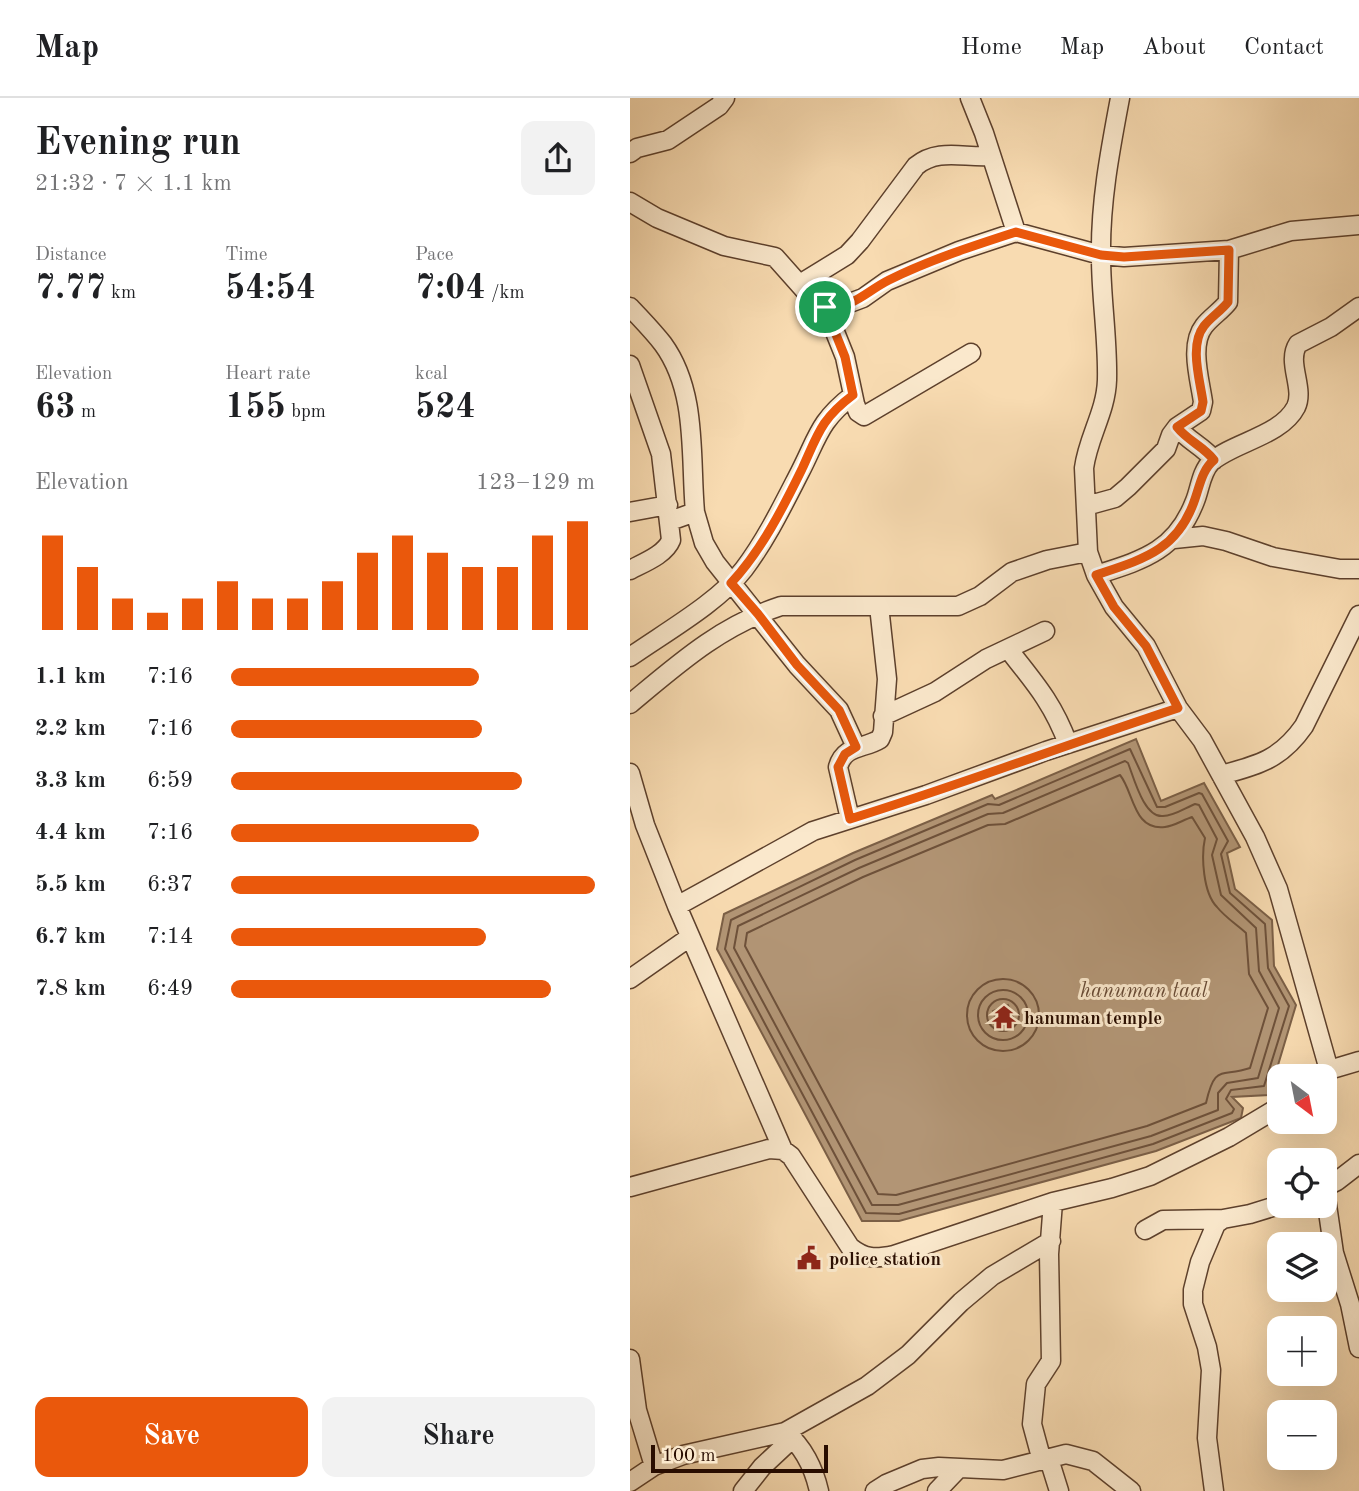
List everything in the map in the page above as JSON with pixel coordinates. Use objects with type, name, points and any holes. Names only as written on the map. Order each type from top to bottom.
[{"type":"street","points":[[630,153],[637,148],[668,140],[722,102],[740,98]]},
{"type":"street","points":[[970,98],[1016,232]]},
{"type":"street","points":[[1121,98],[1104,184],[1101,255],[1107,381],[1100,420],[1086,454],[1084,468],[1088,552],[1096,575],[1114,607],[1146,646],[1178,708],[1202,740],[1255,836],[1278,889],[1323,1064]]},
{"type":"street","points":[[800,284],[846,255],[860,241],[916,166],[927,157],[938,154],[970,158],[991,156]]},
{"type":"street","points":[[630,202],[657,218],[724,246],[775,257],[816,302],[825,307],[839,307],[863,298],[887,281],[959,251],[1016,232],[1101,255],[1124,257],[1229,250],[1291,231],[1359,225]]},
{"type":"street","points":[[1086,506],[1115,498],[1166,449],[1177,427],[1201,411],[1203,402],[1196,345],[1206,324],[1228,302],[1229,250]]},
{"type":"street","points":[[630,307],[664,345],[680,379],[692,440],[695,513],[704,543],[731,583],[797,665],[839,710],[856,747]]},
{"type":"street","points":[[825,307],[845,357],[858,412],[864,416],[971,352]]},
{"type":"street","points":[[1174,539],[1195,502],[1204,472],[1214,460],[1272,429],[1292,412],[1298,397],[1295,348],[1298,344],[1331,327],[1359,307]]},
{"type":"street","points":[[630,365],[661,454],[671,540],[668,547],[630,570]]},
{"type":"street","points":[[630,657],[731,583],[743,570],[762,542],[818,431],[827,417],[853,395]]},
{"type":"street","points":[[1177,427],[1186,438],[1207,451],[1214,460]]},
{"type":"street","points":[[630,513],[695,513]]},
{"type":"street","points":[[1096,575],[1144,556],[1174,539],[1203,536],[1273,557],[1340,569],[1359,569]]},
{"type":"street","points":[[630,704],[695,649],[758,614],[781,606],[958,606],[980,596],[1012,572],[1047,560],[1088,552]]},
{"type":"street","points":[[850,819],[838,767],[845,754],[856,747],[880,739],[887,679],[879,606]]},
{"type":"street","points":[[1221,775],[1255,766],[1280,754],[1294,741],[1359,615]]},
{"type":"street","points":[[883,716],[935,692],[986,659],[1045,631]]},
{"type":"street","points":[[1008,649],[1048,700],[1068,744]]},
{"type":"street","points":[[677,906],[813,831],[1178,708]]},
{"type":"street","points":[[630,773],[645,825],[677,906],[783,1150],[791,1156],[850,1247],[862,1257],[877,1259],[894,1255],[1054,1202],[1150,1176],[1229,1137],[1267,1114]]},
{"type":"street","points":[[630,979],[690,937]]},
{"type":"street","points":[[1337,1070],[1356,1066]]},
{"type":"street","points":[[630,1187],[769,1149],[783,1150]]},
{"type":"street","points":[[1337,1181],[1359,1164]]},
{"type":"street","points":[[1054,1202],[1051,1241],[1051,1361],[1036,1384],[1031,1424],[1059,1491]]},
{"type":"street","points":[[1146,1230],[1163,1220],[1223,1219],[1267,1209]]},
{"type":"street","points":[[1328,1218],[1331,1242],[1350,1304],[1359,1348]]},
{"type":"street","points":[[1214,1491],[1207,1438],[1211,1370],[1193,1304],[1193,1290],[1211,1232],[1223,1219]]},
{"type":"street","points":[[743,1491],[789,1435],[867,1386],[908,1355],[961,1302],[992,1276],[1051,1241]]},
{"type":"street","points":[[630,1359],[642,1479],[683,1455],[789,1435]]},
{"type":"street","points":[[789,1435],[804,1453],[819,1491]]},
{"type":"street","points":[[875,1491],[922,1469],[939,1467],[1003,1470],[1066,1454],[1093,1461],[1131,1491]]},
{"type":"street","points":[[937,1491],[958,1469]]},
{"type":"water","name":"hanuman taal","points":[[1136,739],[1161,801],[1204,783],[1240,847],[1227,853],[1235,889],[1272,920],[1274,966],[1296,1005],[1278,1064],[1267,1064],[1267,1095],[1232,1097],[1243,1108],[1241,1118],[1156,1151],[899,1221],[862,1221],[717,949],[724,914],[853,853],[992,795],[995,799]],"holes":[[[1008,1005],[1014,1020],[998,1026],[993,1011]]]},
{"type":"place","name":"hanuman temple","points":[[1004,1017]]},
{"type":"place","name":"police station","points":[[809,1258]]},
{"type":"route","points":[[1016,232],[1101,255],[1124,257],[1229,250],[1228,302],[1206,324],[1196,345],[1203,402],[1201,411],[1177,427],[1186,438],[1202,447],[1214,460],[1204,472],[1195,502],[1174,539],[1144,556],[1096,575],[1114,607],[1146,646],[1163,674],[1178,708],[850,819],[838,767],[845,754],[856,747],[839,710],[797,665],[731,583],[762,542],[827,417],[853,395],[845,357],[825,307],[839,307],[863,298],[887,281],[959,251],[1016,232]]}]
